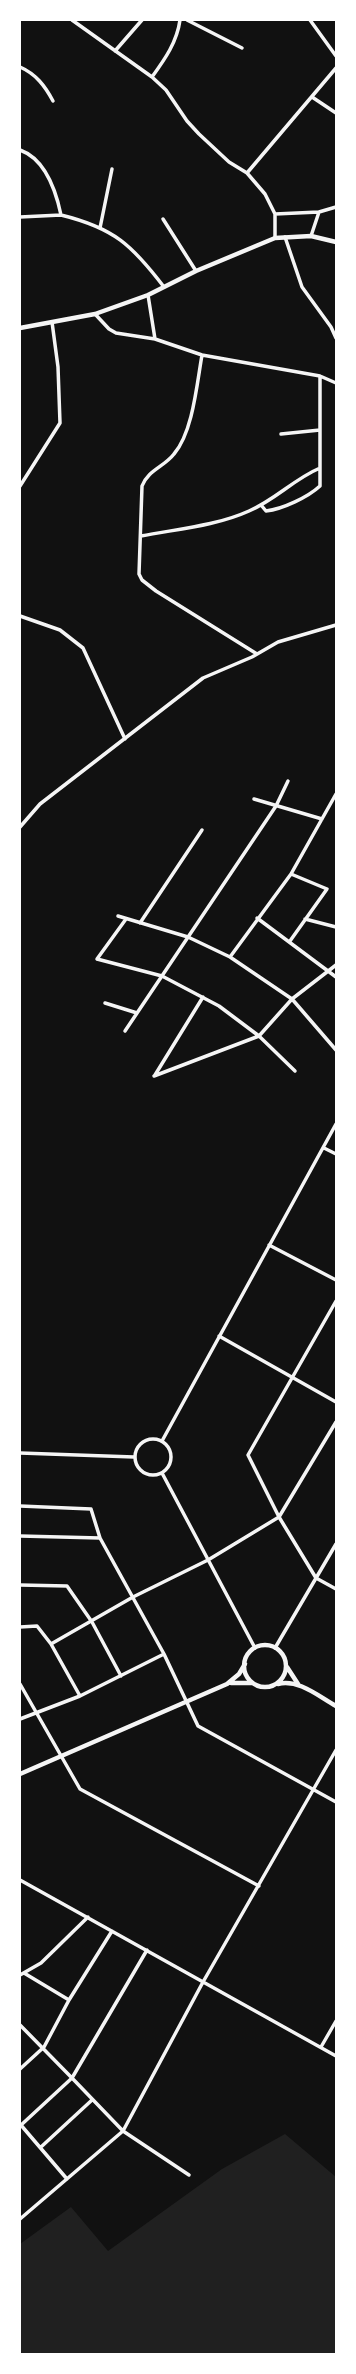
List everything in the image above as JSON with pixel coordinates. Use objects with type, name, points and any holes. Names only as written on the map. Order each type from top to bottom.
[{"type":"street","points":[[72,20],[152,77],[166,90],[187,121],[199,134],[230,162],[247,173],[265,194],[275,214],[275,238]]},
{"type":"street","points":[[115,50],[142,20]]},
{"type":"street","points":[[152,77],[170,51],[178,31],[180,20]]},
{"type":"street","points":[[187,20],[242,48]]},
{"type":"street","points":[[310,20],[336,56]]},
{"type":"street","points":[[20,68],[28,71],[45,86],[53,101]]},
{"type":"street","points":[[247,173],[336,68]]},
{"type":"street","points":[[312,97],[336,113]]},
{"type":"street","points":[[20,150],[32,157],[47,176],[57,196],[61,215]]},
{"type":"street","points":[[100,228],[112,169]]},
{"type":"street","points":[[275,214],[319,212],[336,207]]},
{"type":"street","points":[[311,236],[319,212]]},
{"type":"street","points":[[20,217],[61,215],[82,220],[100,228],[129,245],[164,287]]},
{"type":"street","points":[[163,219],[196,271]]},
{"type":"street","points":[[20,328],[95,314],[148,295],[196,271],[275,238],[311,236],[336,242]]},
{"type":"street","points":[[285,237],[302,287],[331,327],[336,338]]},
{"type":"street","points":[[148,295],[155,339]]},
{"type":"street","points":[[95,314],[109,329],[116,333],[155,339],[202,355],[320,376],[336,383]]},
{"type":"street","points":[[20,486],[60,423],[58,367],[52,322]]},
{"type":"street","points":[[202,355],[195,393],[182,443],[174,455],[147,476],[142,486],[142,536],[139,574],[142,580],[257,654]]},
{"type":"street","points":[[261,505],[266,511],[273,510],[312,492],[320,486],[320,376]]},
{"type":"street","points":[[281,434],[320,430]]},
{"type":"street","points":[[142,536],[230,518],[261,505],[287,486],[320,468]]},
{"type":"street","points":[[20,616],[60,630],[83,648],[125,739]]},
{"type":"street","points":[[20,827],[40,804],[203,678],[257,654],[278,642],[336,625]]},
{"type":"street","points":[[125,1031],[276,806],[288,781]]},
{"type":"street","points":[[230,957],[257,918],[291,874],[336,794]]},
{"type":"street","points":[[254,799],[322,819]]},
{"type":"street","points":[[140,923],[202,830]]},
{"type":"street","points":[[290,941],[327,889],[291,874]]},
{"type":"street","points":[[118,916],[188,937],[230,957],[292,999],[336,1050]]},
{"type":"street","points":[[257,918],[329,970],[336,977]]},
{"type":"street","points":[[126,919],[97,959],[162,976],[219,1006],[259,1036],[295,1071]]},
{"type":"street","points":[[305,919],[336,927]]},
{"type":"street","points":[[203,997],[154,1076],[259,1036],[292,999],[336,965]]},
{"type":"street","points":[[105,1003],[137,1013]]},
{"type":"street","points":[[162,1441],[336,1124]]},
{"type":"street","points":[[324,1148],[336,1154]]},
{"type":"street","points":[[270,1245],[336,1280]]},
{"type":"street","points":[[336,1301],[248,1456],[280,1516],[316,1578],[336,1589]]},
{"type":"street","points":[[219,1336],[336,1402]]},
{"type":"street","points":[[51,1644],[134,1597],[208,1560],[280,1516],[336,1422]]},
{"type":"street","points":[[150,1439],[162,1441],[170,1451],[170,1463],[162,1473],[152,1476],[141,1472],[137,1467],[134,1457],[139,1445],[150,1439]]},
{"type":"street","points":[[20,1453],[134,1457]]},
{"type":"street","points":[[162,1473],[255,1648]]},
{"type":"street","points":[[20,1506],[92,1508],[100,1538],[134,1597],[164,1654],[198,1726],[336,1802]]},
{"type":"street","points":[[20,1536],[100,1538]]},
{"type":"street","points":[[275,1648],[336,1544]]},
{"type":"street","points":[[20,1585],[67,1586],[92,1622],[121,1676]]},
{"type":"street","points":[[20,1627],[37,1626],[51,1644],[80,1696]]},
{"type":"street","points":[[254,1684],[246,1675],[246,1658],[255,1648],[262,1646],[275,1648],[284,1657],[292,1678],[299,1685],[336,1706]]},
{"type":"street","points":[[20,1719],[38,1714],[80,1696],[164,1654]]},
{"type":"street","points":[[20,1774],[227,1684],[239,1674],[245,1664]]},
{"type":"street","points":[[274,1685],[284,1676],[286,1664]]},
{"type":"street","points":[[227,1684],[243,1682],[264,1687],[289,1683],[299,1685]]},
{"type":"street","points":[[20,1684],[38,1714],[60,1757],[80,1789],[259,1886]]},
{"type":"street","points":[[20,2219],[123,2131],[203,1982],[336,1750]]},
{"type":"street","points":[[20,1880],[336,2056]]},
{"type":"street","points":[[20,1975],[40,1962],[88,1917]]},
{"type":"street","points":[[20,2069],[44,2047],[69,2000],[112,1931]]},
{"type":"street","points":[[67,2179],[41,2147],[20,2125],[72,2078],[147,1950]]},
{"type":"street","points":[[24,1973],[69,2000]]},
{"type":"street","points":[[321,2047],[336,2021]]},
{"type":"street","points":[[20,2025],[44,2047],[92,2100],[123,2131],[189,2175]]},
{"type":"street","points":[[41,2147],[92,2100]]},
{"type":"shaded area","points":[[285,2134],[336,2177],[336,2354],[20,2354],[20,2244],[71,2207],[108,2251],[222,2169]]}]
